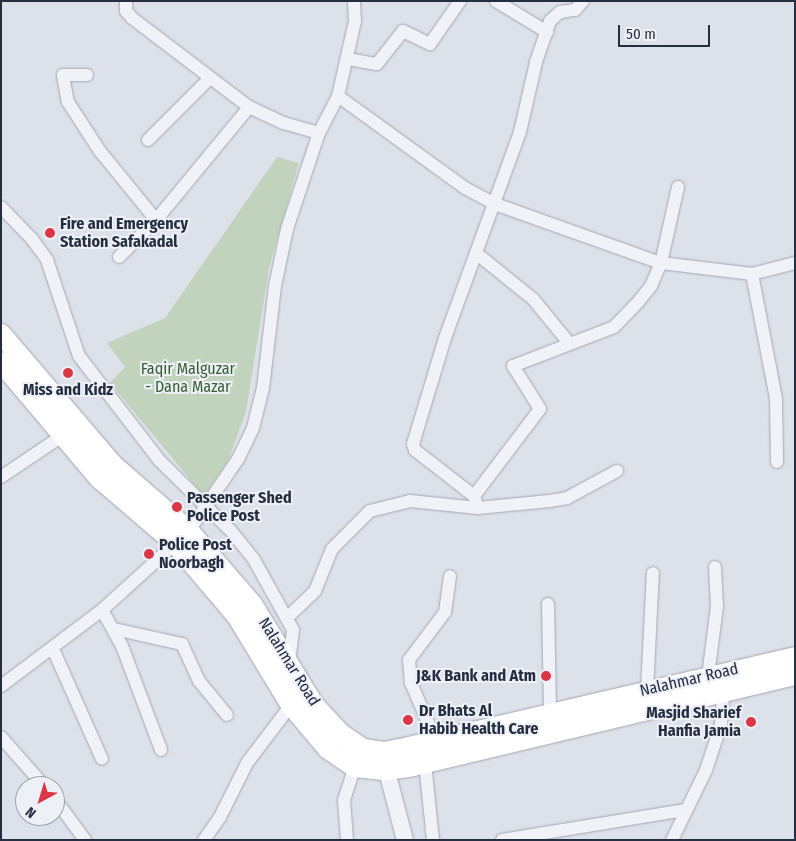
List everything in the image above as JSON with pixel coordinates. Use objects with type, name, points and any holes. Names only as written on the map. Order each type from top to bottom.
[{"type":"main road","name":"Nalahmar Road","points":[[1,334],[113,465],[182,537],[252,604],[314,704],[341,734],[362,749],[385,761],[425,763],[795,675]]},
{"type":"main road","name":"Nalahmar Road","points":[[1,362],[100,479],[182,537],[237,616],[291,705],[328,749],[356,767],[385,761],[436,741],[550,712],[795,657]]},
{"type":"street","points":[[126,1],[126,11],[132,18],[249,107],[284,123],[319,133]]},
{"type":"street","points":[[1,686],[53,649],[102,610],[182,537],[206,507],[238,459],[253,428],[263,388],[275,286],[287,229],[319,133],[338,96],[348,59],[355,21],[354,1]]},
{"type":"street","points":[[348,59],[377,64],[403,31],[430,44],[460,1]]},
{"type":"street","points":[[496,1],[547,32]]},
{"type":"street","points":[[476,502],[415,450],[413,444],[442,346],[520,132],[547,32],[554,16],[575,10],[582,1]]},
{"type":"street","points":[[88,75],[64,75],[68,102],[99,150],[156,220]]},
{"type":"street","points":[[148,140],[210,78]]},
{"type":"street","points":[[338,96],[465,188],[495,204],[661,263],[752,274],[795,263]]},
{"type":"street","points":[[119,257],[156,220],[249,107]]},
{"type":"street","points":[[476,502],[540,410],[513,366],[618,323],[650,286],[661,263],[678,187]]},
{"type":"street","points":[[1,207],[6,218],[47,260],[69,336],[79,356],[160,461],[231,531],[253,558],[287,618],[294,640],[288,663]]},
{"type":"street","points":[[476,253],[533,299],[568,343]]},
{"type":"street","points":[[752,274],[776,399],[777,462]]},
{"type":"street","points":[[1,477],[62,436]]},
{"type":"street","points":[[287,618],[315,592],[332,549],[370,511],[410,501],[476,502],[567,498],[617,471]]},
{"type":"street","points":[[708,676],[717,607],[714,567]]},
{"type":"street","points":[[647,690],[653,573]]},
{"type":"street","points":[[436,741],[412,683],[409,660],[445,612],[450,576]]},
{"type":"street","points":[[548,604],[550,712]]},
{"type":"street","points":[[102,610],[114,630],[160,750]]},
{"type":"street","points":[[114,630],[182,644],[196,675],[227,715]]},
{"type":"street","points":[[53,649],[102,759]]},
{"type":"street","points":[[672,840],[706,770],[721,725],[723,692]]},
{"type":"street","points":[[204,840],[220,817],[247,763],[291,705]]},
{"type":"street","points":[[1,737],[35,776]]},
{"type":"street","points":[[385,761],[404,840]]},
{"type":"street","points":[[425,763],[433,840]]},
{"type":"street","points":[[347,840],[344,800],[356,767]]},
{"type":"street","points":[[502,840],[686,810]]},
{"type":"street","points":[[65,813],[85,840]]},
{"type":"green space","name":"Faqir Malguzar - Dana Mazar","points":[[277,157],[299,163],[269,268],[246,412],[228,461],[204,496],[110,383],[125,367],[107,343],[165,318]]},
{"type":"place","name":"Fire and Emergency Station Safakadal","points":[[50,233]]},
{"type":"place","name":"Miss and Kidz","points":[[68,373]]},
{"type":"place","name":"Passenger Shed Police Post","points":[[177,507]]},
{"type":"place","name":"Police Post Noorbagh","points":[[149,554]]},
{"type":"place","name":"J&K Bank and Atm","points":[[546,676]]},
{"type":"place","name":"Dr Bhats Al Habib Health Care","points":[[408,720]]},
{"type":"place","name":"Masjid Sharief Hanfia Jamia","points":[[751,722]]}]
